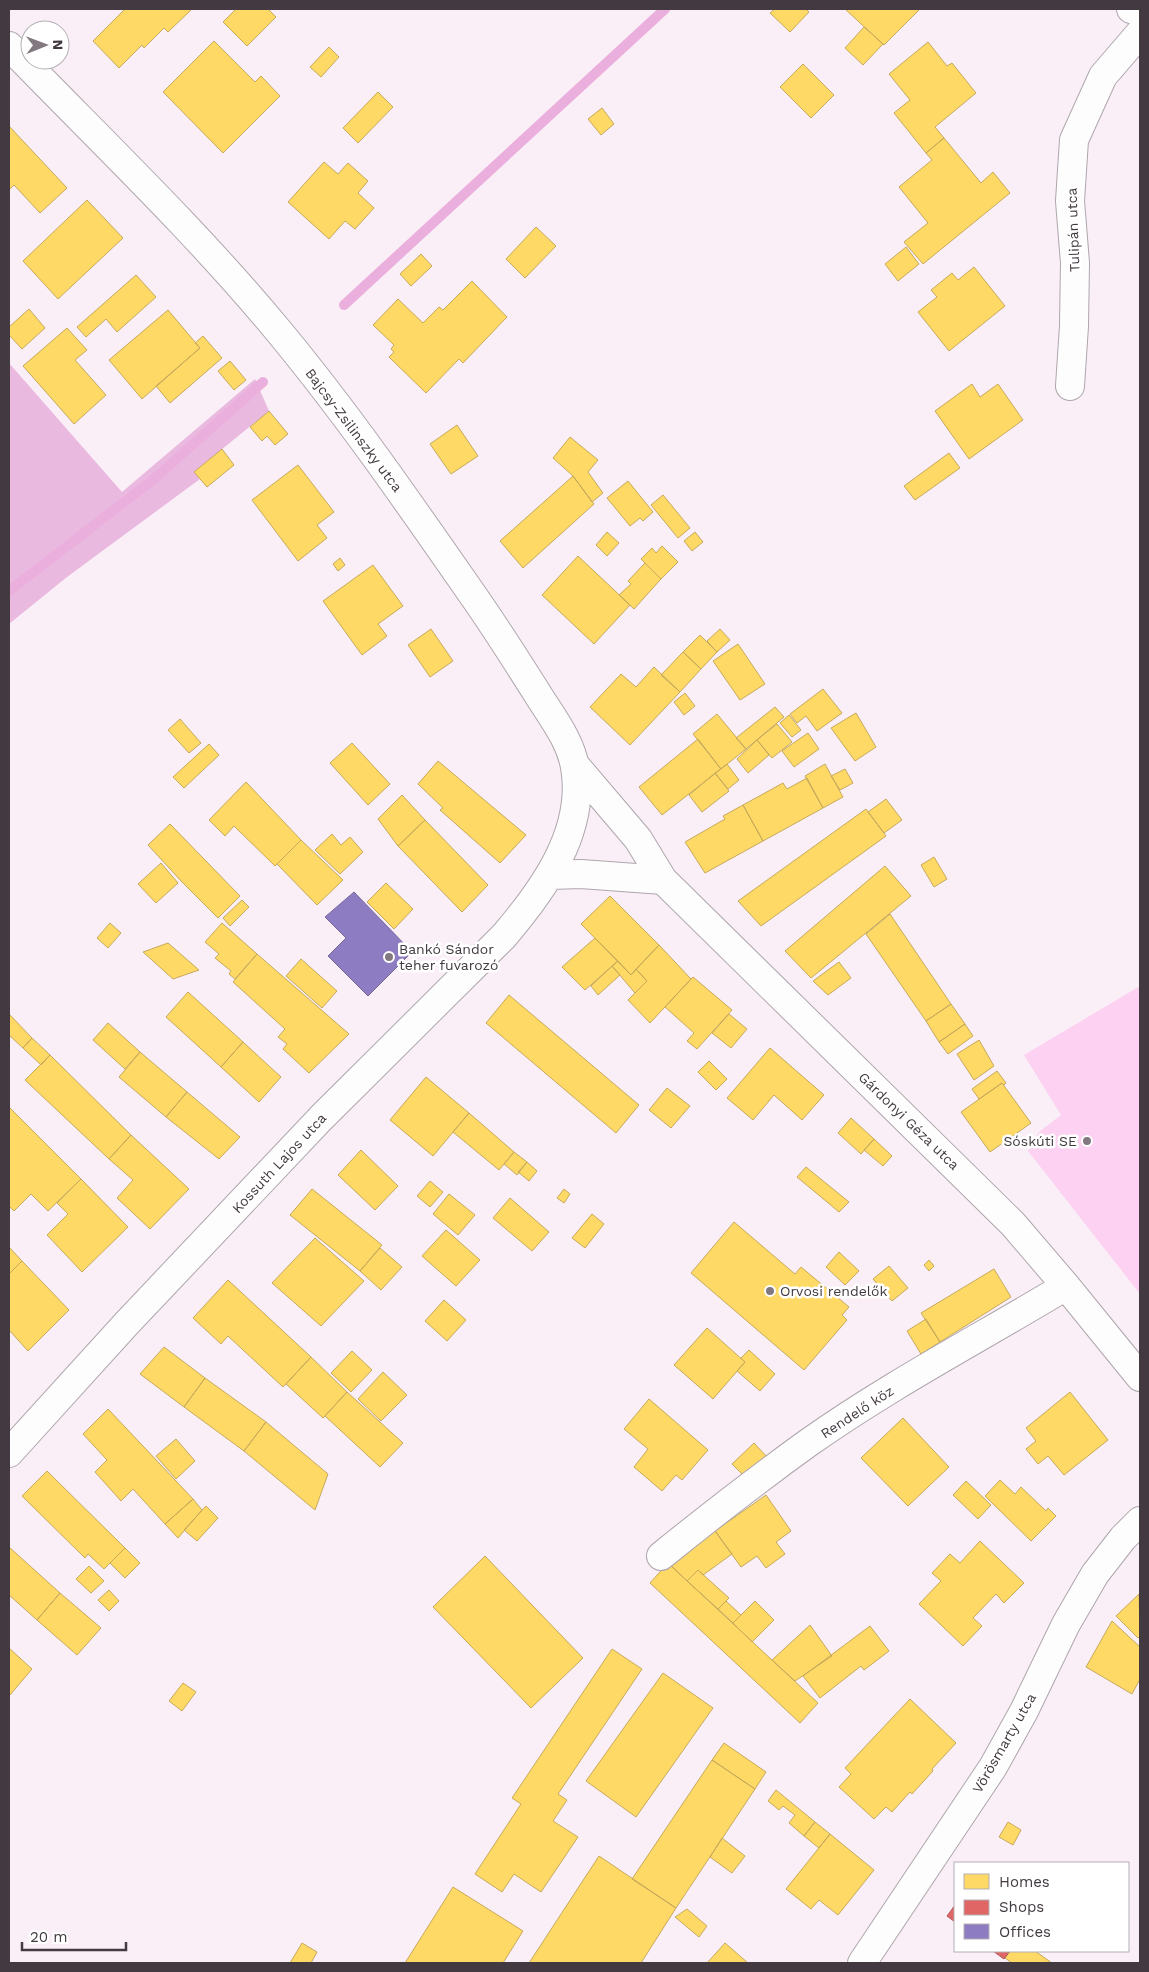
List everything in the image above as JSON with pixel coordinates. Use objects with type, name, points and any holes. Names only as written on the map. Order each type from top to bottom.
[{"type":"street","points":[[1131,9],[1140,12]]},
{"type":"street","name":"Tulipán utca","points":[[1070,386],[1074,326],[1075,263],[1070,201],[1074,140],[1103,76],[1140,33]]},
{"type":"street","name":"Bajcsy-Zsilinszky utca","points":[[9,46],[194,237],[279,332],[409,503],[501,635],[564,736],[575,764],[577,794],[574,820],[550,875]]},
{"type":"street","name":"Gárdonyi Géza utca","points":[[575,764],[638,839],[662,880],[1013,1224],[1140,1377]]},
{"type":"street","points":[[550,875],[580,874],[662,880]]},
{"type":"street","name":"Kossuth Lajos utca","points":[[9,1453],[134,1316],[321,1118],[504,936],[531,904],[550,875]]},
{"type":"street","name":"Rendelő köz","points":[[661,1556],[702,1522],[809,1443],[916,1374],[1066,1286]]},
{"type":"street","name":"Vörösmarty utca","points":[[862,1963],[993,1767],[1024,1711],[1066,1624],[1095,1574],[1123,1538],[1140,1521]]},
{"type":"shaded area","points":[[9,363],[122,492],[255,379],[269,411],[194,472],[200,479],[67,577],[9,624]]},
{"type":"shaded area","name":"Sóskúti SE","points":[[1140,986],[1140,1294],[1028,1151],[1039,1132],[1061,1115],[1024,1055]]},
{"type":"building: Homes","points":[[125,9],[192,9],[168,32],[164,28],[144,48],[142,45],[119,68],[93,41]]},
{"type":"building: Homes","points":[[236,9],[268,9],[276,17],[247,46],[223,22]]},
{"type":"building: Homes","points":[[775,9],[806,9],[809,12],[790,32],[770,13]]},
{"type":"building: Homes","points":[[845,9],[920,9],[884,45]]},
{"type":"building: Homes","points":[[864,27],[883,44],[863,65],[845,48]]},
{"type":"building: Homes","points":[[214,41],[255,82],[261,76],[280,96],[223,153],[163,92]]},
{"type":"building: Homes","points":[[928,42],[947,66],[952,63],[976,93],[935,127],[944,138],[926,153],[894,113],[910,100],[889,74]]},
{"type":"building: Homes","points":[[329,47],[339,57],[321,77],[310,67]]},
{"type":"building: Homes","points":[[803,64],[834,95],[811,118],[780,87]]},
{"type":"building: Homes","points":[[378,92],[393,107],[358,143],[343,128]]},
{"type":"building: Homes","points":[[602,108],[614,124],[601,135],[588,119]]},
{"type":"building: Homes","points":[[9,126],[67,188],[40,213],[14,185],[9,190]]},
{"type":"building: Homes","points":[[944,138],[981,183],[993,172],[1010,193],[923,264],[904,242],[928,223],[899,187],[932,160],[926,153]]},
{"type":"building: Homes","points":[[324,162],[338,174],[348,163],[368,181],[358,193],[374,208],[355,229],[345,221],[329,239],[288,202]]},
{"type":"building: Homes","points":[[87,200],[123,238],[58,299],[23,261]]},
{"type":"building: Homes","points":[[536,227],[556,246],[525,278],[506,259]]},
{"type":"building: Homes","points":[[906,247],[919,264],[898,281],[885,264]]},
{"type":"building: Homes","points":[[421,254],[432,266],[411,286],[400,274]]},
{"type":"building: Homes","points":[[974,267],[1005,306],[949,351],[918,312],[937,297],[931,290],[952,273],[958,280]]},
{"type":"building: Homes","points":[[136,275],[156,297],[117,332],[106,319],[86,337],[77,327]]},
{"type":"building: Homes","points":[[472,281],[507,317],[463,363],[459,359],[426,393],[389,357],[394,352],[391,349],[394,345],[373,325],[398,299],[423,323],[439,307],[443,310]]},
{"type":"building: Homes","points":[[29,309],[45,328],[22,349],[9,335],[9,327]]},
{"type":"building: Homes","points":[[168,310],[200,348],[142,399],[109,360]]},
{"type":"building: Homes","points":[[67,328],[87,350],[75,360],[106,395],[74,424],[23,366]]},
{"type":"building: Homes","points":[[203,336],[222,358],[170,403],[156,386],[200,348],[195,343]]},
{"type":"building: Homes","points":[[230,361],[246,380],[234,390],[218,371]]},
{"type":"building: Homes","points":[[972,384],[980,397],[998,384],[1023,420],[969,459],[935,411]]},
{"type":"building: Homes","points":[[269,411],[288,434],[275,445],[267,436],[262,441],[250,427]]},
{"type":"building: Homes","points":[[457,425],[478,456],[451,474],[430,444]]},
{"type":"building: Homes","points":[[570,437],[598,460],[588,472],[603,493],[592,502],[573,476],[553,458]]},
{"type":"building: Homes","points":[[222,449],[234,465],[207,487],[194,472]]},
{"type":"building: Homes","points":[[949,453],[960,468],[915,500],[904,486]]},
{"type":"building: Homes","points":[[298,465],[334,512],[317,525],[327,538],[298,561],[252,500]]},
{"type":"building: Homes","points":[[573,476],[594,504],[523,568],[500,541]]},
{"type":"building: Homes","points":[[628,481],[653,512],[643,521],[640,518],[630,526],[607,498]]},
{"type":"building: Homes","points":[[663,495],[690,528],[678,538],[651,505]]},
{"type":"building: Homes","points":[[607,532],[619,543],[607,556],[596,545]]},
{"type":"building: Homes","points":[[695,532],[703,542],[692,551],[684,541]]},
{"type":"building: Homes","points":[[662,546],[678,562],[661,579],[641,559],[652,548],[656,553]]},
{"type":"building: Homes","points":[[578,556],[630,605],[594,644],[542,595]]},
{"type":"building: Homes","points":[[340,558],[345,565],[338,571],[333,564]]},
{"type":"building: Homes","points":[[645,563],[661,579],[634,609],[619,595],[631,584],[628,581]]},
{"type":"building: Homes","points":[[373,565],[403,606],[378,624],[387,636],[362,655],[323,601]]},
{"type":"building: Homes","points":[[431,629],[453,661],[430,677],[408,645]]},
{"type":"building: Homes","points":[[720,629],[730,640],[717,652],[707,641]]},
{"type":"building: Homes","points":[[700,635],[717,652],[701,669],[683,652]]},
{"type":"building: Homes","points":[[738,644],[765,684],[740,700],[713,661]]},
{"type":"building: Homes","points":[[683,652],[701,669],[680,692],[661,675]]},
{"type":"building: Homes","points":[[654,667],[680,692],[630,745],[590,707],[621,674],[636,687]]},
{"type":"building: Homes","points":[[823,689],[842,713],[817,731],[806,716],[797,723],[790,714]]},
{"type":"building: Homes","points":[[685,693],[695,706],[684,715],[674,702]]},
{"type":"building: Homes","points":[[775,707],[784,717],[746,749],[736,738]]},
{"type":"building: Homes","points":[[856,713],[876,747],[855,761],[831,728]]},
{"type":"building: Homes","points":[[717,714],[746,749],[721,769],[693,734]]},
{"type":"building: Homes","points":[[789,715],[801,730],[792,737],[780,723]]},
{"type":"building: Homes","points":[[180,719],[201,743],[189,753],[168,730]]},
{"type":"building: Homes","points":[[777,724],[792,742],[772,758],[757,740]]},
{"type":"building: Homes","points":[[808,733],[819,749],[794,767],[782,751]]},
{"type":"building: Homes","points":[[698,739],[721,769],[662,815],[639,787]]},
{"type":"building: Homes","points":[[757,740],[769,755],[748,773],[737,759]]},
{"type":"building: Homes","points":[[352,743],[390,784],[368,805],[330,763]]},
{"type":"building: Homes","points":[[209,744],[219,755],[184,788],[173,777]]},
{"type":"building: Homes","points":[[438,761],[526,835],[500,863],[440,810],[443,808],[418,784]]},
{"type":"building: Homes","points":[[727,764],[739,780],[728,789],[715,773]]},
{"type":"building: Homes","points":[[825,764],[843,797],[823,808],[805,776]]},
{"type":"building: Homes","points":[[845,769],[853,783],[840,790],[831,776]]},
{"type":"building: Homes","points":[[715,773],[729,791],[702,812],[689,795]]},
{"type":"building: Homes","points":[[807,778],[823,808],[763,841],[743,805],[783,783],[787,789]]},
{"type":"building: Homes","points":[[246,782],[301,840],[275,866],[234,826],[225,836],[209,820]]},
{"type":"building: Homes","points":[[402,795],[425,820],[398,846],[378,819]]},
{"type":"building: Homes","points":[[886,799],[902,820],[884,833],[868,812]]},
{"type":"building: Homes","points":[[743,805],[763,841],[705,873],[685,842],[725,819],[723,816]]},
{"type":"building: Homes","points":[[866,809],[886,836],[761,926],[738,901]]},
{"type":"building: Homes","points":[[425,820],[488,885],[462,912],[398,846]]},
{"type":"building: Homes","points":[[170,824],[240,896],[218,918],[148,845]]},
{"type":"building: Homes","points":[[332,834],[341,845],[350,837],[363,852],[340,874],[315,850]]},
{"type":"building: Homes","points":[[301,840],[343,880],[317,905],[277,864]]},
{"type":"building: Homes","points":[[934,857],[947,879],[934,887],[921,865]]},
{"type":"building: Homes","points":[[161,863],[178,883],[156,903],[138,884]]},
{"type":"building: Homes","points":[[885,866],[911,896],[811,978],[785,951]]},
{"type":"building: Homes","points":[[386,883],[413,909],[394,929],[367,902]]},
{"type":"building: Homes","points":[[610,896],[659,945],[631,975],[581,924]]},
{"type":"building: Homes","points":[[242,900],[249,907],[230,926],[223,918]]},
{"type":"building: Homes","points":[[890,914],[951,1004],[926,1021],[866,934]]},
{"type":"building: Homes","points":[[110,923],[121,933],[108,948],[97,938]]},
{"type":"building: Homes","points":[[222,923],[257,954],[235,979],[229,974],[231,971],[215,958],[219,954],[205,942]]},
{"type":"building: Homes","points":[[595,938],[618,961],[585,990],[562,967]]},
{"type":"building: Homes","points":[[168,943],[199,970],[173,979],[143,952]]},
{"type":"building: Homes","points":[[659,945],[691,979],[650,1023],[628,1000],[647,981],[636,969]]},
{"type":"building: Homes","points":[[257,954],[349,1034],[309,1073],[283,1049],[287,1044],[278,1037],[285,1029],[233,982]]},
{"type":"building: Homes","points":[[301,959],[337,991],[322,1008],[286,976]]},
{"type":"building: Homes","points":[[618,961],[631,975],[636,969],[647,981],[635,993],[612,966]]},
{"type":"building: Homes","points":[[839,962],[851,978],[828,995],[813,981]]},
{"type":"building: Homes","points":[[612,966],[620,975],[598,995],[591,986]]},
{"type":"building: Homes","points":[[693,977],[732,1010],[697,1049],[687,1041],[694,1033],[665,1007]]},
{"type":"building: Homes","points":[[188,992],[243,1042],[221,1067],[166,1017]]},
{"type":"building: Homes","points":[[509,995],[639,1105],[616,1133],[486,1023]]},
{"type":"building: Homes","points":[[951,1004],[965,1024],[939,1042],[926,1021]]},
{"type":"building: Homes","points":[[9,1014],[32,1038],[23,1048],[9,1035]]},
{"type":"building: Homes","points":[[729,1014],[747,1029],[731,1048],[712,1033]]},
{"type":"building: Homes","points":[[108,1023],[140,1052],[125,1069],[93,1040]]},
{"type":"building: Homes","points":[[965,1024],[973,1036],[948,1054],[939,1042]]},
{"type":"building: Homes","points":[[32,1038],[50,1055],[41,1065],[23,1048]]},
{"type":"building: Homes","points":[[979,1040],[994,1066],[974,1080],[957,1054]]},
{"type":"building: Homes","points":[[243,1042],[281,1077],[259,1102],[221,1067]]},
{"type":"building: Homes","points":[[770,1048],[824,1095],[802,1120],[774,1095],[753,1120],[727,1098]]},
{"type":"building: Homes","points":[[140,1052],[187,1092],[166,1117],[119,1077]]},
{"type":"building: Homes","points":[[50,1055],[131,1135],[109,1159],[25,1080]]},
{"type":"building: Homes","points":[[709,1061],[727,1079],[716,1090],[698,1072]]},
{"type":"building: Homes","points":[[997,1071],[1006,1083],[1004,1085],[1002,1083],[979,1099],[972,1089]]},
{"type":"building: Homes","points":[[426,1077],[469,1113],[433,1156],[390,1120]]},
{"type":"building: Homes","points":[[1002,1083],[1031,1123],[990,1152],[961,1112]]},
{"type":"building: Homes","points":[[667,1088],[690,1106],[671,1128],[649,1110]]},
{"type":"building: Homes","points":[[187,1092],[240,1137],[219,1159],[166,1117]]},
{"type":"building: Homes","points":[[9,1107],[81,1179],[48,1211],[31,1194],[14,1211],[9,1206]]},
{"type":"building: Homes","points":[[469,1113],[514,1152],[499,1170],[453,1132]]},
{"type":"building: Homes","points":[[851,1118],[874,1139],[861,1154],[838,1133]]},
{"type":"building: Homes","points":[[131,1135],[189,1189],[150,1229],[117,1198],[133,1180],[109,1159]]},
{"type":"building: Homes","points":[[874,1139],[892,1156],[883,1166],[864,1150]]},
{"type":"building: Homes","points":[[361,1150],[398,1186],[375,1210],[338,1175]]},
{"type":"building: Homes","points":[[514,1152],[527,1162],[517,1175],[504,1164]]},
{"type":"building: Homes","points":[[527,1162],[537,1171],[529,1181],[518,1172]]},
{"type":"building: Homes","points":[[806,1167],[849,1202],[839,1212],[797,1177]]},
{"type":"building: Homes","points":[[81,1179],[128,1227],[82,1272],[47,1235],[68,1214],[57,1203]]},
{"type":"building: Homes","points":[[430,1181],[443,1192],[430,1207],[417,1196]]},
{"type":"building: Homes","points":[[312,1189],[382,1245],[360,1271],[290,1215]]},
{"type":"building: Homes","points":[[564,1189],[570,1194],[564,1203],[557,1198]]},
{"type":"building: Homes","points":[[449,1194],[475,1215],[458,1235],[433,1214]]},
{"type":"building: Homes","points":[[510,1198],[549,1232],[532,1251],[493,1218]]},
{"type":"building: Homes","points":[[592,1214],[604,1224],[585,1248],[572,1238]]},
{"type":"building: Homes","name":"Orvosi rendelők","points":[[734,1222],[795,1274],[801,1267],[849,1307],[842,1315],[847,1320],[804,1370],[691,1273]]},
{"type":"building: Homes","points":[[446,1230],[480,1260],[456,1286],[422,1256]]},
{"type":"building: Homes","points":[[315,1238],[364,1281],[321,1326],[272,1283]]},
{"type":"building: Homes","points":[[9,1247],[22,1261],[9,1274]]},
{"type":"building: Homes","points":[[380,1248],[402,1267],[381,1290],[360,1271]]},
{"type":"building: Homes","points":[[839,1252],[859,1271],[845,1285],[826,1267]]},
{"type":"building: Homes","points":[[929,1260],[934,1266],[929,1271],[924,1265]]},
{"type":"building: Homes","points":[[22,1261],[69,1310],[28,1351],[9,1330],[9,1274]]},
{"type":"building: Homes","points":[[889,1266],[908,1288],[892,1301],[873,1279]]},
{"type":"building: Homes","points":[[994,1269],[1011,1297],[940,1342],[921,1313]]},
{"type":"building: Homes","points":[[228,1280],[311,1357],[283,1387],[228,1336],[221,1344],[193,1318]]},
{"type":"building: Homes","points":[[444,1300],[466,1320],[447,1341],[425,1321]]},
{"type":"building: Homes","points":[[926,1319],[940,1342],[921,1354],[907,1331]]},
{"type":"building: Homes","points":[[707,1328],[745,1362],[713,1399],[674,1365]]},
{"type":"building: Homes","points":[[164,1347],[205,1378],[184,1407],[140,1374]]},
{"type":"building: Homes","points":[[749,1350],[775,1374],[760,1391],[737,1371],[745,1362],[741,1358]]},
{"type":"building: Homes","points":[[352,1351],[372,1370],[351,1392],[331,1373]]},
{"type":"building: Homes","points":[[311,1357],[347,1392],[323,1418],[286,1384]]},
{"type":"building: Homes","points":[[383,1372],[407,1395],[381,1421],[358,1399]]},
{"type":"building: Homes","points":[[205,1378],[266,1422],[244,1451],[184,1407]]},
{"type":"building: Homes","points":[[347,1392],[403,1443],[380,1467],[325,1416]]},
{"type":"building: Homes","points":[[1070,1392],[1108,1440],[1064,1475],[1048,1456],[1038,1464],[1026,1449],[1036,1441],[1026,1428]]},
{"type":"building: Homes","points":[[649,1399],[708,1450],[682,1480],[676,1475],[662,1491],[634,1467],[648,1449],[624,1429]]},
{"type":"building: Homes","points":[[108,1409],[193,1499],[165,1524],[133,1489],[121,1501],[95,1472],[107,1460],[83,1434]]},
{"type":"building: Homes","points":[[903,1418],[949,1467],[908,1506],[861,1458]]},
{"type":"building: Homes","points":[[266,1422],[328,1474],[315,1510],[244,1451]]},
{"type":"building: Homes","points":[[176,1439],[195,1461],[176,1479],[156,1456]]},
{"type":"building: Homes","points":[[754,1443],[768,1458],[746,1478],[732,1464]]},
{"type":"building: Homes","points":[[47,1471],[125,1548],[104,1569],[88,1554],[85,1558],[22,1496]]},
{"type":"building: Homes","points":[[1000,1480],[1015,1494],[1021,1487],[1046,1511],[1048,1508],[1056,1516],[1031,1541],[985,1496]]},
{"type":"building: Homes","points":[[966,1481],[991,1505],[978,1519],[953,1495]]},
{"type":"building: Homes","points":[[766,1495],[791,1531],[776,1542],[785,1554],[766,1568],[757,1556],[741,1567],[715,1531]]},
{"type":"building: Homes","points":[[193,1499],[202,1510],[178,1538],[165,1524]]},
{"type":"building: Homes","points":[[206,1506],[218,1518],[197,1541],[184,1530]]},
{"type":"building: Homes","points":[[715,1531],[732,1554],[703,1575],[698,1570],[687,1581],[668,1563]]},
{"type":"building: Homes","points":[[980,1541],[1024,1583],[1004,1603],[996,1594],[973,1618],[982,1626],[963,1646],[919,1604],[941,1581],[932,1573],[950,1554],[960,1563]]},
{"type":"building: Homes","points":[[9,1547],[60,1593],[37,1620],[9,1595]]},
{"type":"building: Homes","points":[[125,1548],[140,1563],[125,1578],[110,1563]]},
{"type":"building: Homes","points":[[485,1556],[583,1658],[531,1708],[433,1607]]},
{"type":"building: Homes","points":[[668,1563],[818,1703],[800,1723],[650,1583]]},
{"type":"building: Homes","points":[[89,1566],[104,1581],[91,1593],[76,1579]]},
{"type":"building: Homes","points":[[698,1570],[729,1598],[718,1609],[687,1581]]},
{"type":"building: Homes","points":[[109,1590],[119,1601],[109,1611],[98,1600]]},
{"type":"building: Homes","points":[[60,1593],[101,1628],[77,1655],[37,1620]]},
{"type":"building: Homes","points":[[1139,1594],[1140,1636],[1138,1638],[1116,1616]]},
{"type":"building: Homes","points":[[726,1601],[741,1615],[733,1623],[718,1609]]},
{"type":"building: Homes","points":[[755,1601],[774,1620],[752,1642],[733,1623]]},
{"type":"building: Homes","points":[[1112,1621],[1140,1647],[1140,1679],[1132,1694],[1086,1667]]},
{"type":"building: Homes","points":[[810,1625],[832,1656],[795,1681],[772,1660]]},
{"type":"building: Homes","points":[[870,1626],[889,1651],[864,1670],[861,1666],[820,1698],[803,1676]]},
{"type":"building: Homes","points":[[9,1648],[32,1669],[10,1695],[9,1695]]},
{"type":"building: Homes","points":[[612,1649],[642,1669],[558,1794],[567,1800],[553,1821],[578,1837],[541,1892],[514,1874],[502,1892],[475,1874],[521,1804],[512,1798]]},
{"type":"building: Homes","points":[[663,1673],[713,1708],[636,1817],[586,1781]]},
{"type":"building: Homes","points":[[183,1683],[196,1692],[182,1711],[169,1701]]},
{"type":"building: Homes","points":[[910,1699],[956,1743],[912,1794],[910,1792],[892,1812],[886,1807],[874,1819],[839,1787],[851,1774],[845,1768]]},
{"type":"building: Homes","points":[[724,1743],[766,1772],[755,1789],[712,1760]]},
{"type":"building: Homes","points":[[712,1760],[755,1789],[676,1908],[632,1879]]},
{"type":"building: Homes","points":[[776,1790],[815,1822],[804,1836],[789,1823],[795,1815],[783,1806],[779,1810],[768,1801]]},
{"type":"building: Homes","points":[[815,1822],[830,1834],[819,1848],[804,1836]]},
{"type":"building: Homes","points":[[1008,1822],[1021,1830],[1013,1845],[999,1837]]},
{"type":"building: Homes","points":[[830,1834],[874,1870],[838,1915],[819,1900],[811,1909],[786,1889]]},
{"type":"building: Homes","points":[[722,1838],[745,1856],[732,1873],[710,1857]]},
{"type":"building: Homes","points":[[599,1856],[676,1908],[641,1963],[529,1963]]},
{"type":"building: Homes","points":[[453,1887],[523,1931],[503,1963],[405,1963]]},
{"type":"building: Homes","points":[[687,1909],[707,1926],[699,1937],[675,1917]]},
{"type":"building: Homes","points":[[302,1943],[317,1952],[311,1963],[290,1963]]},
{"type":"building: Homes","points":[[725,1943],[748,1963],[707,1963]]},
{"type":"building: Homes","points":[[1009,1952],[1036,1952],[1052,1963],[1012,1963],[1005,1958]]},
{"type":"building: Shops","points":[[954,1906],[954,1921],[947,1916]]},
{"type":"building: Shops","points":[[994,1952],[1009,1952],[1004,1959]]},
{"type":"building: Offices","points":[[354,892],[412,952],[368,996],[328,956],[346,938],[325,917]]},
{"type":"waterway","points":[[344,305],[665,9]]},
{"type":"waterway","points":[[9,591],[154,479],[263,382]]},
{"type":"place","name":"Bankó Sándor teher fuvarozó","points":[[389,957]]},
{"type":"place","name":"Sóskúti SE","points":[[1087,1141]]},
{"type":"place","name":"Orvosi rendelők","points":[[770,1291]]}]
